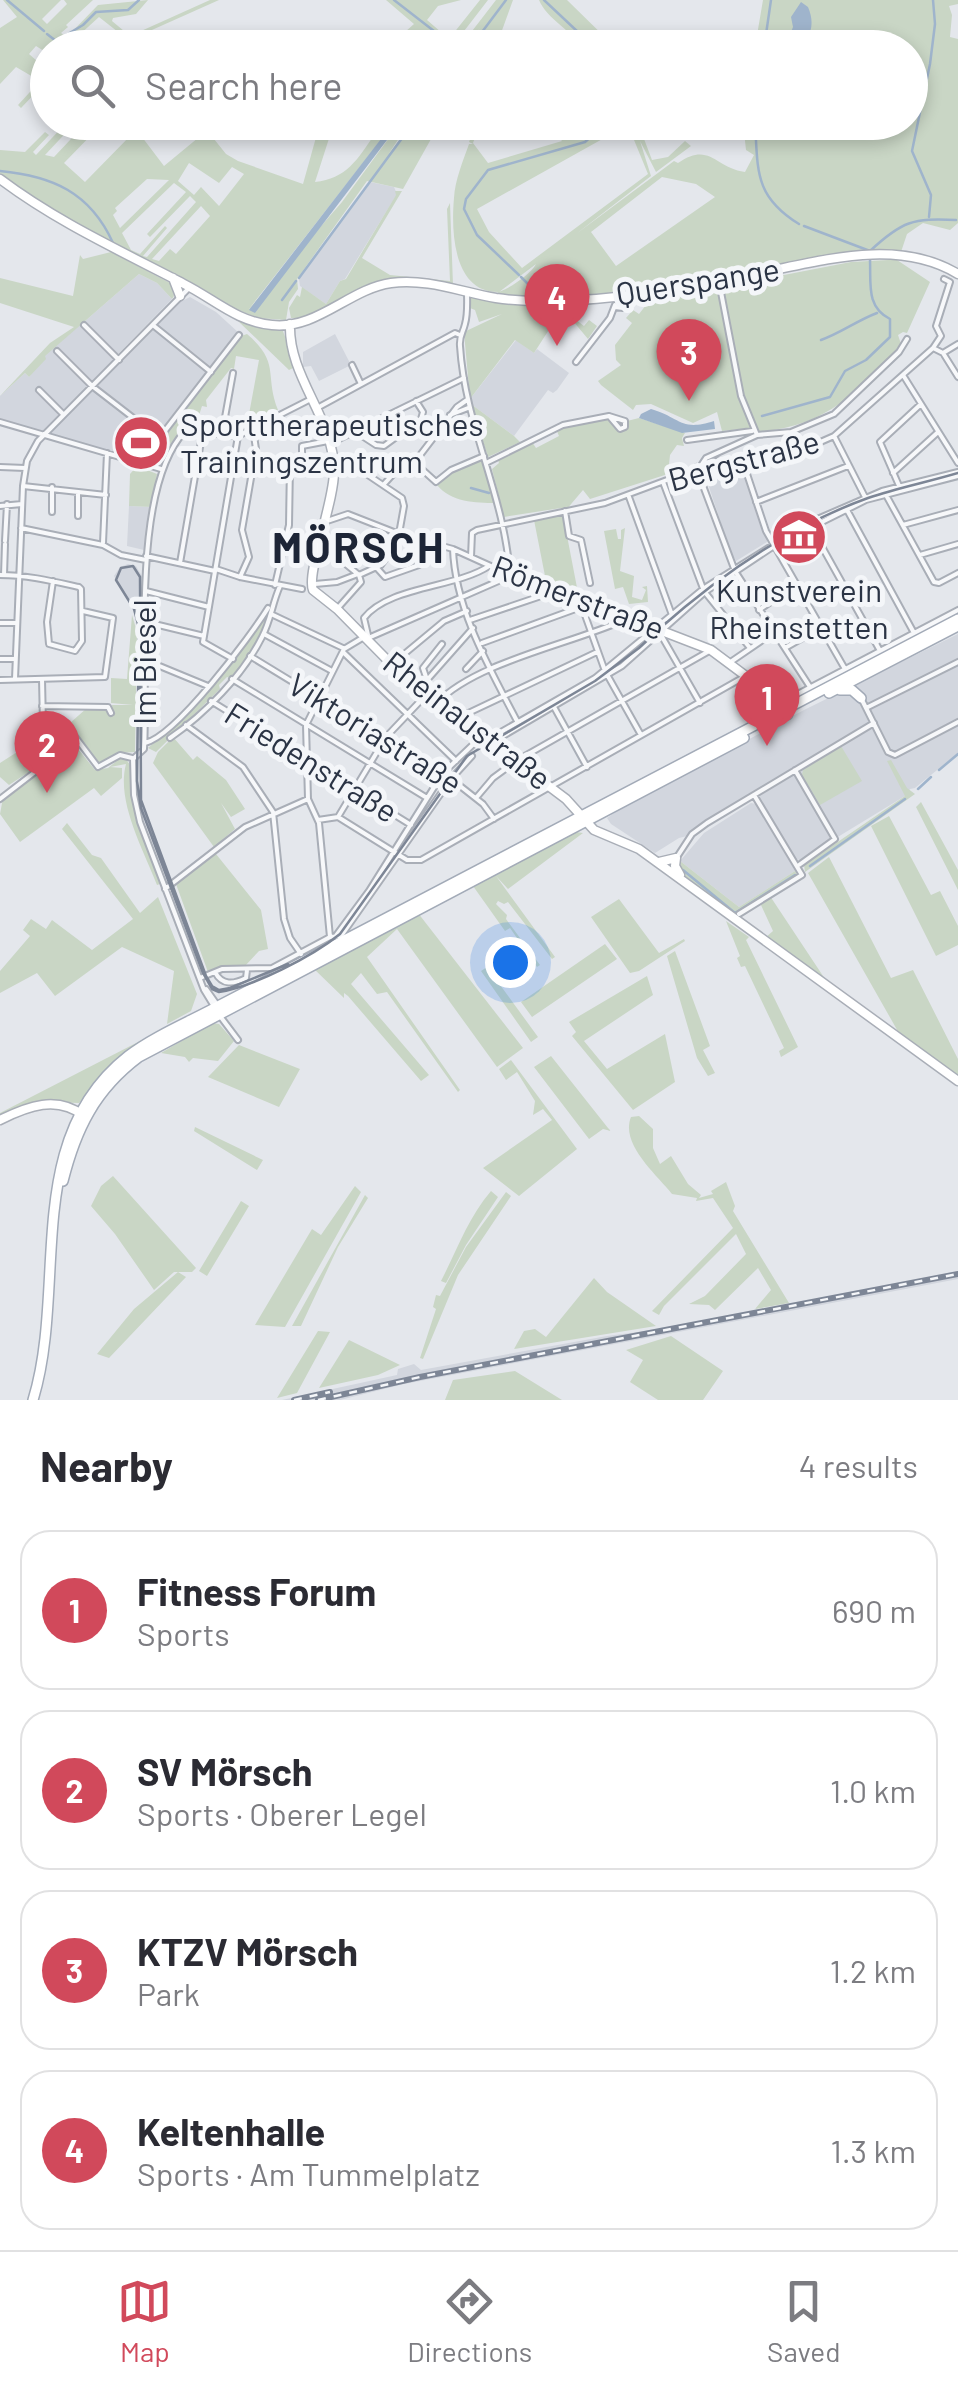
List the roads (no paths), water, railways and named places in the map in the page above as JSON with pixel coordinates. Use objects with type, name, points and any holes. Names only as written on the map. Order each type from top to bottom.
[{"type":"main road","points":[[0,179],[63,221],[190,286],[240,317],[282,328],[291,340]]},
{"type":"main road","name":"Querspange","points":[[272,325],[322,315],[361,292],[393,283],[427,284],[536,302],[614,296],[864,255],[909,256],[958,274]]},
{"type":"main road","points":[[174,278],[178,299]]},
{"type":"main road","points":[[216,303],[252,318],[290,324],[293,356],[329,442],[334,461],[327,521],[306,587]]},
{"type":"main road","name":"Rheinaustraße","points":[[306,587],[337,608],[391,666],[566,799],[604,836]]},
{"type":"main road","points":[[78,1112],[130,1064],[203,1022],[232,999],[958,622]]},
{"type":"main road","name":"Römerstraße","points":[[659,630],[711,650],[778,700],[786,712]]},
{"type":"main road","points":[[786,712],[832,692],[853,675]]},
{"type":"main road","points":[[853,675],[861,698]]},
{"type":"main road","points":[[832,692],[851,690],[861,698]]},
{"type":"main road","points":[[566,799],[596,812]]},
{"type":"main road","points":[[596,812],[596,828],[604,836]]},
{"type":"main road","points":[[33,1400],[45,1341],[56,1208],[78,1112],[107,1076],[132,1054],[584,819]]},
{"type":"main road","points":[[575,827],[631,844],[669,869],[958,1080]]},
{"type":"main road","points":[[656,861],[676,858],[676,870],[685,883]]},
{"type":"main road","points":[[0,1120],[36,1105],[60,1105],[78,1112]]},
{"type":"street","points":[[944,279],[950,282],[936,326],[941,336],[933,348],[943,353],[958,377]]},
{"type":"street","points":[[15,679],[23,486],[30,452],[190,286]]},
{"type":"street","points":[[615,307],[623,308],[632,298],[720,287],[741,396],[755,433]]},
{"type":"street","points":[[333,937],[318,820],[308,799],[306,759],[306,725],[332,671],[343,650],[366,637],[510,576],[502,523],[464,378],[460,335],[466,321],[467,292]]},
{"type":"street","points":[[576,362],[615,307],[614,296]]},
{"type":"street","points":[[84,326],[119,360]]},
{"type":"street","points":[[154,326],[211,372]]},
{"type":"street","points":[[316,409],[455,333],[460,335]]},
{"type":"street","points":[[140,463],[239,335]]},
{"type":"street","points":[[687,440],[792,432],[834,414],[900,352],[907,339]]},
{"type":"street","points":[[943,353],[958,344]]},
{"type":"street","name":"Bergstraße","points":[[502,523],[628,496],[699,466],[797,452],[834,436],[933,348]]},
{"type":"street","points":[[57,350],[92,386],[158,437]]},
{"type":"street","points":[[352,365],[361,384]]},
{"type":"street","points":[[222,434],[233,373]]},
{"type":"street","points":[[903,375],[958,463]]},
{"type":"street","points":[[302,458],[302,446],[356,432],[464,378]]},
{"type":"street","points":[[38,390],[63,414]]},
{"type":"street","points":[[0,422],[161,469],[182,433],[190,429],[238,436],[311,399]]},
{"type":"street","points":[[384,484],[396,471],[408,470],[415,463],[450,416],[468,400]]},
{"type":"street","points":[[356,432],[376,446],[388,445],[421,418],[423,412],[416,401]]},
{"type":"street","points":[[900,490],[880,442],[920,404]]},
{"type":"street","points":[[450,416],[469,408]]},
{"type":"street","points":[[415,463],[436,482],[451,470],[485,460],[563,424],[609,416]]},
{"type":"street","points":[[240,577],[248,557],[242,530],[256,449],[252,429]]},
{"type":"street","points":[[180,563],[203,430]]},
{"type":"street","points":[[755,433],[706,458],[699,466],[735,569],[810,687]]},
{"type":"street","points":[[893,474],[938,433]]},
{"type":"street","points":[[232,659],[204,644],[204,636],[238,436]]},
{"type":"street","points":[[834,436],[865,497]]},
{"type":"street","points":[[103,545],[107,453]]},
{"type":"street","points":[[742,457],[774,545],[853,675]]},
{"type":"street","points":[[21,528],[103,545],[121,555],[180,563],[278,586],[306,587],[336,582],[376,567],[400,535],[404,501],[366,473],[334,461],[294,459],[289,467],[289,525],[278,586],[270,606],[208,686],[166,731],[144,743]]},
{"type":"street","points":[[756,502],[848,466]]},
{"type":"street","points":[[0,467],[25,468]]},
{"type":"street","name":"Im Biesel","points":[[133,758],[143,752],[144,743],[146,558],[161,469]]},
{"type":"street","points":[[846,507],[958,474]]},
{"type":"street","points":[[663,482],[704,590],[750,648]]},
{"type":"street","points":[[23,486],[106,495]]},
{"type":"street","points":[[52,488],[52,512]]},
{"type":"street","points":[[396,853],[443,773],[456,760],[606,673],[704,590],[774,545],[865,497],[900,490]]},
{"type":"street","points":[[78,493],[78,516]]},
{"type":"street","points":[[886,494],[936,583],[958,574]]},
{"type":"street","points":[[628,496],[672,615]]},
{"type":"street","points":[[22,504],[3,505],[2,575],[18,575],[53,582],[81,589],[84,612],[80,647],[75,651],[50,646],[47,622],[53,582]]},
{"type":"street","points":[[846,507],[914,632]]},
{"type":"street","points":[[903,525],[958,510]]},
{"type":"street","points":[[565,511],[569,536],[581,540],[590,583]]},
{"type":"street","name":"Römerstraße","points":[[327,521],[348,514],[400,535],[453,549],[581,606],[659,630]]},
{"type":"street","points":[[471,557],[473,532],[502,523]]},
{"type":"street","points":[[809,524],[880,651]]},
{"type":"street","points":[[320,542],[361,582],[337,608]]},
{"type":"street","points":[[920,556],[958,544]]},
{"type":"street","points":[[453,549],[456,578],[470,620],[518,723]]},
{"type":"street","points":[[376,567],[385,576],[419,565]]},
{"type":"street","points":[[366,637],[367,613],[392,600],[489,566]]},
{"type":"street","points":[[759,610],[798,584]]},
{"type":"street","points":[[487,739],[554,707],[606,673],[704,590]]},
{"type":"street","points":[[470,620],[544,595],[546,591]]},
{"type":"street","points":[[146,592],[209,607]]},
{"type":"street","points":[[170,738],[232,679],[250,656],[264,634],[270,606]]},
{"type":"street","points":[[480,643],[581,606],[606,673],[642,736]]},
{"type":"street","points":[[790,698],[810,687],[853,675],[880,651],[958,610]]},
{"type":"street","points":[[391,666],[444,621],[467,611]]},
{"type":"street","points":[[0,680],[106,676],[113,618],[84,612]]},
{"type":"street","points":[[271,614],[343,650],[456,760]]},
{"type":"street","points":[[437,703],[491,670],[624,618]]},
{"type":"street","points":[[146,622],[204,636]]},
{"type":"street","points":[[0,623],[16,623]]},
{"type":"street","points":[[785,648],[821,627]]},
{"type":"street","points":[[338,818],[386,737],[408,713],[427,680],[473,628]]},
{"type":"street","points":[[659,630],[700,703]]},
{"type":"street","points":[[728,664],[774,632]]},
{"type":"street","points":[[264,634],[332,671]]},
{"type":"street","points":[[427,680],[423,668],[442,644]]},
{"type":"street","points":[[476,798],[516,761],[711,650]]},
{"type":"street","points":[[466,668],[483,651]]},
{"type":"street","points":[[459,718],[597,652]]},
{"type":"street","name":"Viktoriastraße","points":[[250,656],[452,778],[494,820]]},
{"type":"street","points":[[0,659],[15,659]]},
{"type":"street","points":[[145,660],[208,686]]},
{"type":"street","points":[[866,708],[958,662]]},
{"type":"street","points":[[318,820],[338,818],[411,862],[421,860],[744,677]]},
{"type":"street","points":[[42,678],[43,725],[67,726],[98,767],[120,755],[133,758],[136,808],[165,890],[200,978],[238,1040]]},
{"type":"street","points":[[232,679],[427,798]]},
{"type":"street","points":[[861,698],[888,752],[895,755],[958,722]]},
{"type":"street","name":"Friedenstraße","points":[[210,701],[411,825]]},
{"type":"street","points":[[42,706],[108,707],[111,713]]},
{"type":"street","points":[[554,707],[587,767]]},
{"type":"street","points":[[669,869],[692,834],[874,722]]},
{"type":"street","points":[[186,725],[243,767],[273,812],[284,919],[301,954]]},
{"type":"street","points":[[0,798],[35,772],[30,764],[32,758],[71,730]]},
{"type":"street","points":[[200,978],[215,972],[272,968],[343,930],[396,853],[472,756]]},
{"type":"street","points":[[794,770],[835,839],[797,867]]},
{"type":"street","points":[[736,916],[802,875],[754,795]]},
{"type":"street","points":[[165,890],[238,832],[273,812],[308,799]]},
{"type":"street","points":[[215,972],[231,983],[246,978],[246,970]]},
{"type":"street","points":[[204,985],[226,1026]]},
{"type":"street","points":[[209,993],[232,999]]},
{"type":"street","points":[[203,1022],[216,1020],[232,1032]]},
{"type":"water","points":[[801,2],[808,7],[810,30],[792,30],[791,17]]},
{"type":"water","points":[[380,140],[387,140],[255,313],[249,310]]},
{"type":"water","points":[[651,409],[687,424],[714,421],[715,429],[682,433],[639,418]]},
{"type":"waterway","points":[[7,0],[43,30]]},
{"type":"waterway","points":[[75,30],[96,12],[128,10],[139,0]]},
{"type":"waterway","points":[[394,0],[433,30]]},
{"type":"waterway","points":[[484,30],[506,0]]},
{"type":"waterway","points":[[544,0],[576,30]]},
{"type":"waterway","points":[[767,30],[771,0]]},
{"type":"waterway","points":[[928,74],[935,24],[933,0]]},
{"type":"waterway","points":[[299,278],[401,140]]},
{"type":"waterway","points":[[519,275],[477,235],[464,209],[466,199],[488,170],[587,140]]},
{"type":"waterway","points":[[756,140],[758,168],[766,192],[784,214],[799,224]]},
{"type":"waterway","points":[[914,140],[912,151],[931,195],[929,217]]},
{"type":"waterway","points":[[0,171],[36,177],[67,190],[93,211],[113,243]]},
{"type":"waterway","points":[[804,226],[870,251],[909,224],[956,220]]},
{"type":"waterway","points":[[762,416],[830,397],[845,371],[866,360],[890,337],[890,319],[877,308],[871,294],[870,260]]},
{"type":"waterway","points":[[521,277],[537,293]]},
{"type":"waterway","points":[[282,300],[296,281]]},
{"type":"waterway","points":[[821,340],[877,313]]},
{"type":"waterway","points":[[471,488],[489,493]]},
{"type":"waterway","points":[[939,770],[958,754]]},
{"type":"waterway","points":[[918,789],[931,777]]},
{"type":"waterway","points":[[810,866],[905,799]]},
{"type":"waterway","points":[[683,870],[735,913],[795,875]]},
{"type":"tram line","points":[[658,630],[731,572],[811,523],[868,498],[958,473]]},
{"type":"tram line","points":[[288,964],[219,990],[206,976],[141,800],[140,577],[133,566],[121,568],[116,580],[134,609],[139,628],[137,781],[141,808],[203,973],[212,989],[219,992],[282,969],[340,934],[467,756],[595,681],[667,622]]},
{"type":"railway","points":[[318,1400],[958,1274]]},
{"type":"railway","points":[[294,1400],[330,1392]]},
{"type":"place","name":"Keltenhalle","points":[[557,346]]},
{"type":"place","name":"KTZV Mörsch","points":[[689,401]]},
{"type":"place","name":"Sporttherapeutisches Trainingszentrum","points":[[141,443]]},
{"type":"place","name":"Kunstverein Rheinstetten","points":[[799,537]]},
{"type":"place","name":"Fitness Forum","points":[[767,746]]},
{"type":"place","name":"SV Mörsch","points":[[47,793]]},
{"type":"district","name":"MÖRSCH","points":[[359,548]]}]
